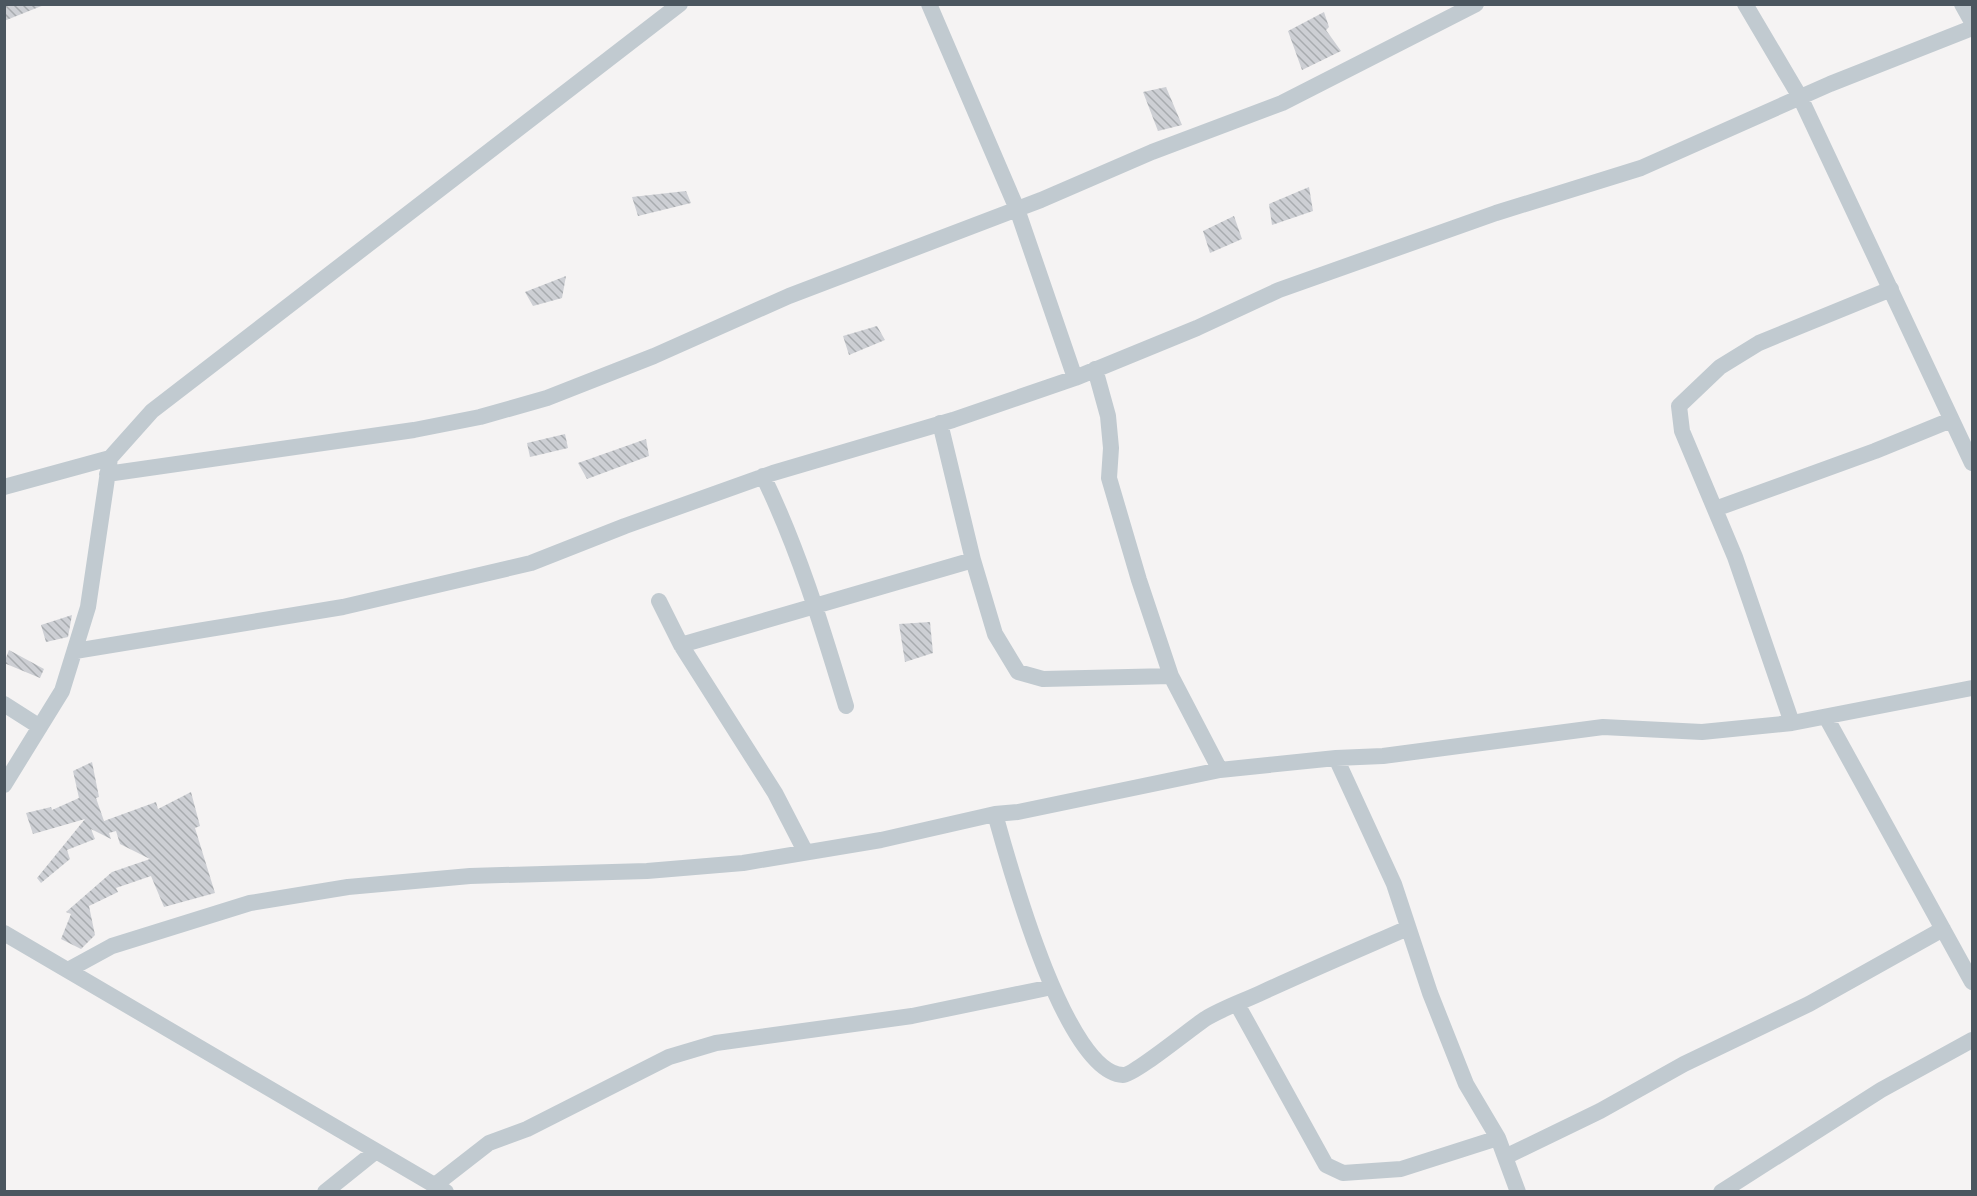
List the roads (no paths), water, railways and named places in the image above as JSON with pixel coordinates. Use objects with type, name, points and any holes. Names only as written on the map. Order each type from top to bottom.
[{"type":"street","points":[[4,785],[62,691],[88,607],[109,466],[152,411],[680,4]]},
{"type":"street","points":[[929,4],[1017,209],[1075,378]]},
{"type":"street","points":[[4,486],[109,466],[414,430],[480,417],[547,398],[654,356],[789,296],[1017,209],[1152,152],[1282,103],[1476,4]]},
{"type":"street","points":[[1744,4],[1800,97],[1972,463]]},
{"type":"street","points":[[1962,4],[1972,22]]},
{"type":"street","points":[[75,651],[343,607],[531,563],[763,476],[940,423],[1075,378],[1197,328],[1279,290],[1496,213],[1641,168],[1800,97],[1972,28]]},
{"type":"street","points":[[1792,723],[1735,557],[1682,431],[1679,406],[1720,367],[1759,344],[1891,289]]},
{"type":"street","points":[[1095,369],[1108,416],[1111,448],[1110,478],[1171,676],[1220,770]]},
{"type":"street","points":[[1715,509],[1875,451],[1951,420]]},
{"type":"street","points":[[940,423],[973,560],[995,634],[1018,672],[1043,679],[1171,676]]},
{"type":"street","points":[[763,476],[789,531],[816,604],[846,706]]},
{"type":"street","points":[[681,645],[973,560]]},
{"type":"street","points":[[659,601],[681,645],[775,793],[805,851]]},
{"type":"street","points":[[68,970],[112,946],[250,903],[348,886],[470,876],[647,871],[742,863],[881,840],[995,814],[1018,812],[1220,770],[1336,758],[1383,756],[1603,727],[1702,732],[1792,723],[1972,688]]},
{"type":"street","points":[[4,704],[40,727]]},
{"type":"street","points":[[1826,717],[1972,982]]},
{"type":"street","points":[[1336,758],[1394,884],[1466,1084],[1498,1138],[1518,1191]]},
{"type":"street","points":[[995,814],[1024,913],[1052,987],[1059,1003],[1090,1052],[1107,1071],[1125,1075],[1140,1069],[1165,1046],[1207,1018],[1408,928]]},
{"type":"street","points":[[1505,1157],[1600,1111],[1684,1064],[1809,1004],[1943,929]]},
{"type":"street","points":[[4,933],[441,1188],[489,1143],[527,1129],[669,1057],[716,1043],[912,1016],[1052,987]]},
{"type":"street","points":[[1237,1004],[1326,1165],[1343,1173],[1401,1169],[1498,1138]]},
{"type":"street","points":[[1721,1191],[1881,1090],[1972,1040]]},
{"type":"street","points":[[325,1191],[376,1150]]}]
